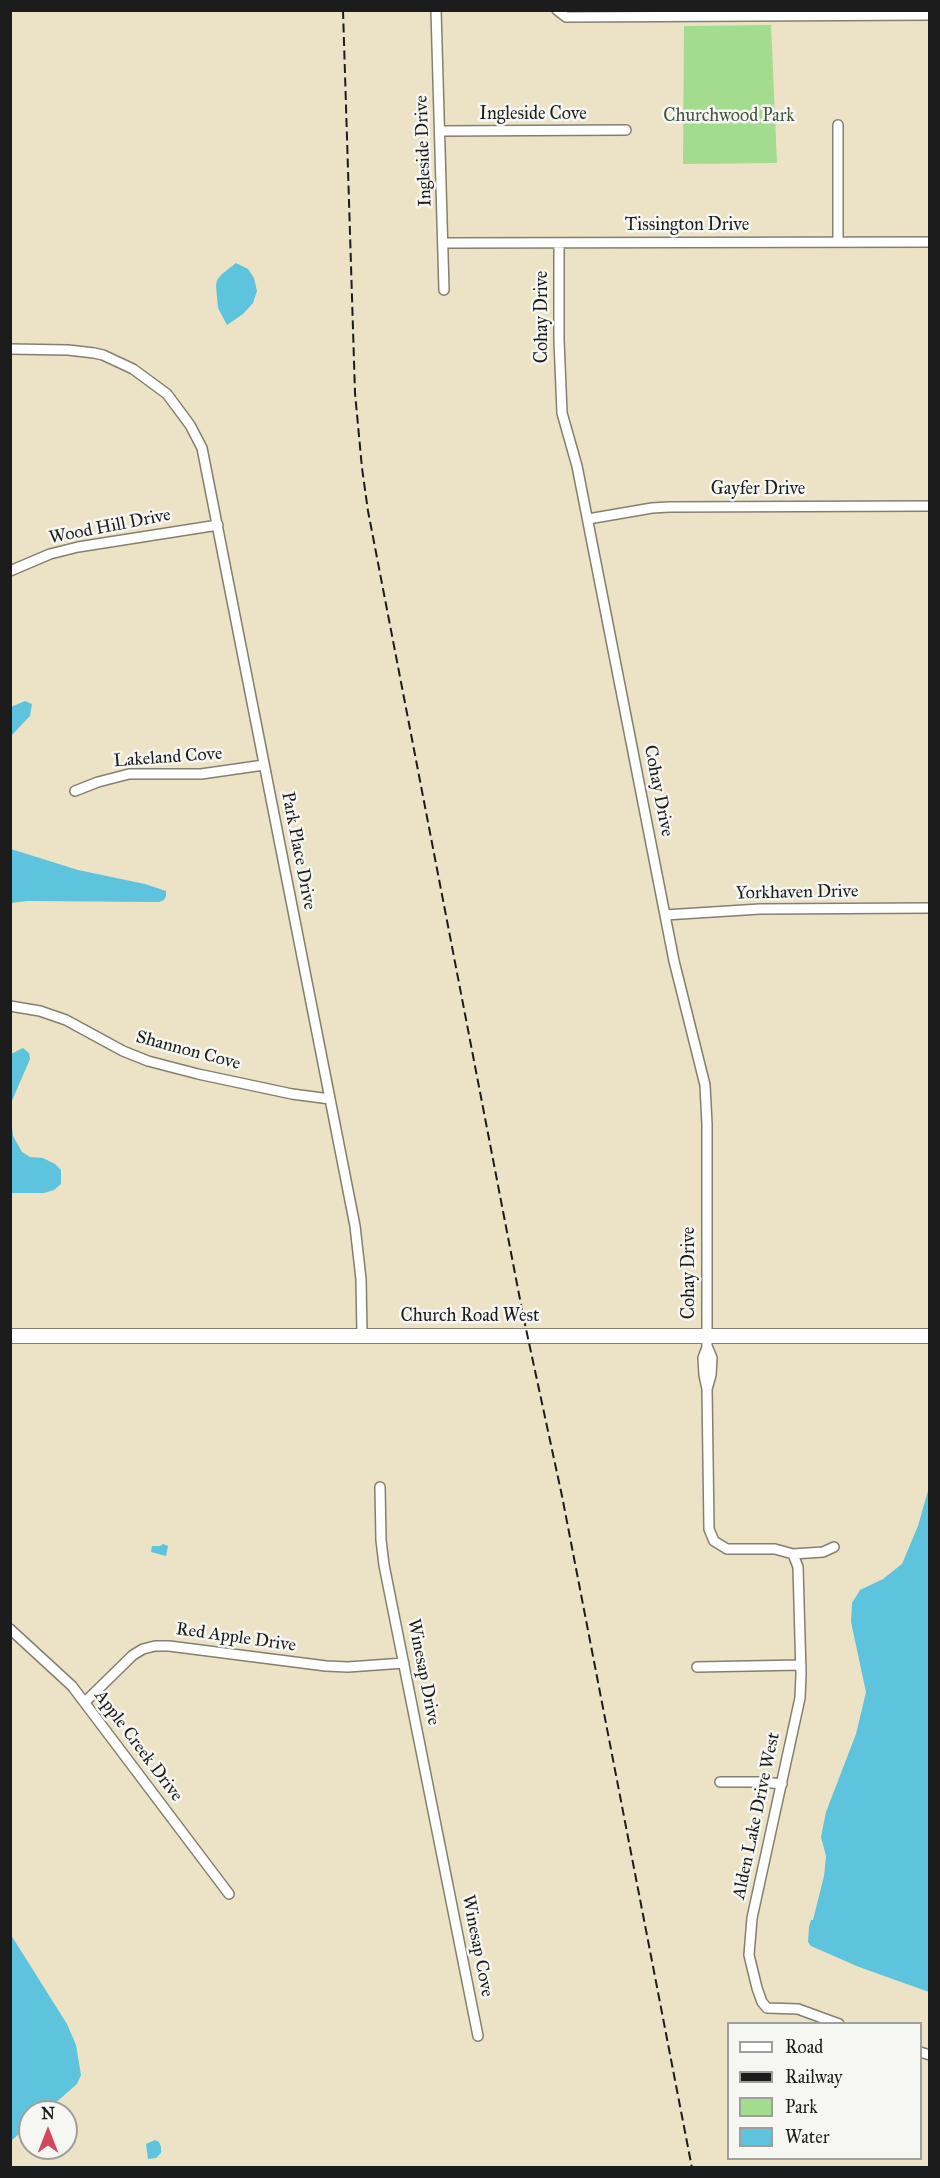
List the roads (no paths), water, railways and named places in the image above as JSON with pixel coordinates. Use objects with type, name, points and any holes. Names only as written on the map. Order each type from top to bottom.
[{"type":"street","name":"Ingleside Drive","points":[[436,10],[444,290]]},
{"type":"street","points":[[557,10],[566,17],[930,15]]},
{"type":"street","points":[[838,125],[838,242]]},
{"type":"street","name":"Ingleside Cove","points":[[440,131],[626,130]]},
{"type":"street","name":"Tissington Drive","points":[[444,243],[930,242]]},
{"type":"street","name":"Cohay Drive","points":[[559,243],[562,412],[577,466],[588,519],[681,994],[704,1076],[707,1341],[711,1358],[711,1375],[707,1389],[708,1512],[711,1537],[717,1544],[727,1549],[775,1549],[793,1554]]},
{"type":"street","name":"Park Place Drive","points":[[10,349],[68,350],[103,355],[133,369],[160,387],[182,413],[202,448],[356,1227],[361,1276],[362,1335]]},
{"type":"street","name":"Gayfer Drive","points":[[588,519],[669,507],[930,506]]},
{"type":"street","name":"Wood Hill Drive","points":[[10,571],[40,558],[78,547],[218,525]]},
{"type":"street","name":"Lakeland Cove","points":[[75,791],[129,774],[201,774],[264,765]]},
{"type":"street","name":"Yorkhaven Drive","points":[[665,915],[760,909],[930,908]]},
{"type":"street","name":"Shannon Cove","points":[[10,1006],[40,1011],[66,1020],[123,1051],[148,1061],[292,1094],[330,1099]]},
{"type":"street","name":"Church Road West","points":[[10,1336],[362,1335],[707,1341],[930,1336]]},
{"type":"street","name":"Winesap Drive","points":[[380,1487],[382,1549],[443,1862]]},
{"type":"street","points":[[793,1554],[823,1552],[834,1547]]},
{"type":"street","name":"Alden Lake Drive West","points":[[793,1554],[798,1567],[800,1698],[752,1918],[748,1946],[750,1966],[762,2002],[767,2008],[798,2009],[833,2022]]},
{"type":"street","name":"Apple Creek Drive","points":[[10,1629],[62,1675],[229,1894]]},
{"type":"street","name":"Red Apple Drive","points":[[84,1702],[133,1655],[155,1646],[326,1666],[348,1667],[404,1663]]},
{"type":"street","points":[[697,1667],[801,1665]]},
{"type":"street","points":[[720,1782],[782,1784]]},
{"type":"street","name":"Winesap Cove","points":[[443,1862],[478,2036]]},
{"type":"water","points":[[236,263],[248,269],[254,278],[257,291],[253,303],[243,314],[227,325],[218,308],[216,286],[222,274]]},
{"type":"water","points":[[25,701],[32,704],[30,716],[11,736],[11,707]]},
{"type":"water","points":[[11,849],[78,870],[145,884],[166,891],[166,896],[159,902],[27,901],[11,903]]},
{"type":"water","points":[[23,1048],[29,1053],[30,1059],[11,1103],[11,1054]]},
{"type":"water","points":[[11,1118],[13,1136],[22,1152],[30,1157],[43,1158],[61,1170],[61,1184],[54,1190],[44,1193],[11,1193]]},
{"type":"water","points":[[929,1487],[930,1992],[859,1967],[811,1946],[808,1942],[809,1927],[813,1920],[824,1876],[826,1856],[821,1837],[826,1812],[856,1734],[866,1692],[851,1622],[852,1603],[860,1590],[883,1579],[902,1564],[918,1526]]},
{"type":"water","points":[[163,1544],[168,1546],[166,1556],[151,1552],[152,1546]]},
{"type":"water","points":[[11,1935],[67,2024],[76,2045],[81,2075],[77,2084],[59,2100],[18,2100],[18,2135],[11,2141]]},
{"type":"water","points":[[155,2140],[159,2142],[161,2153],[156,2158],[148,2159],[146,2144]]},
{"type":"railway","points":[[343,10],[355,393],[368,511],[523,1315],[562,1496],[692,2168]]},
{"type":"park label","name":"Churchwood Park","points":[[729,117]]}]
